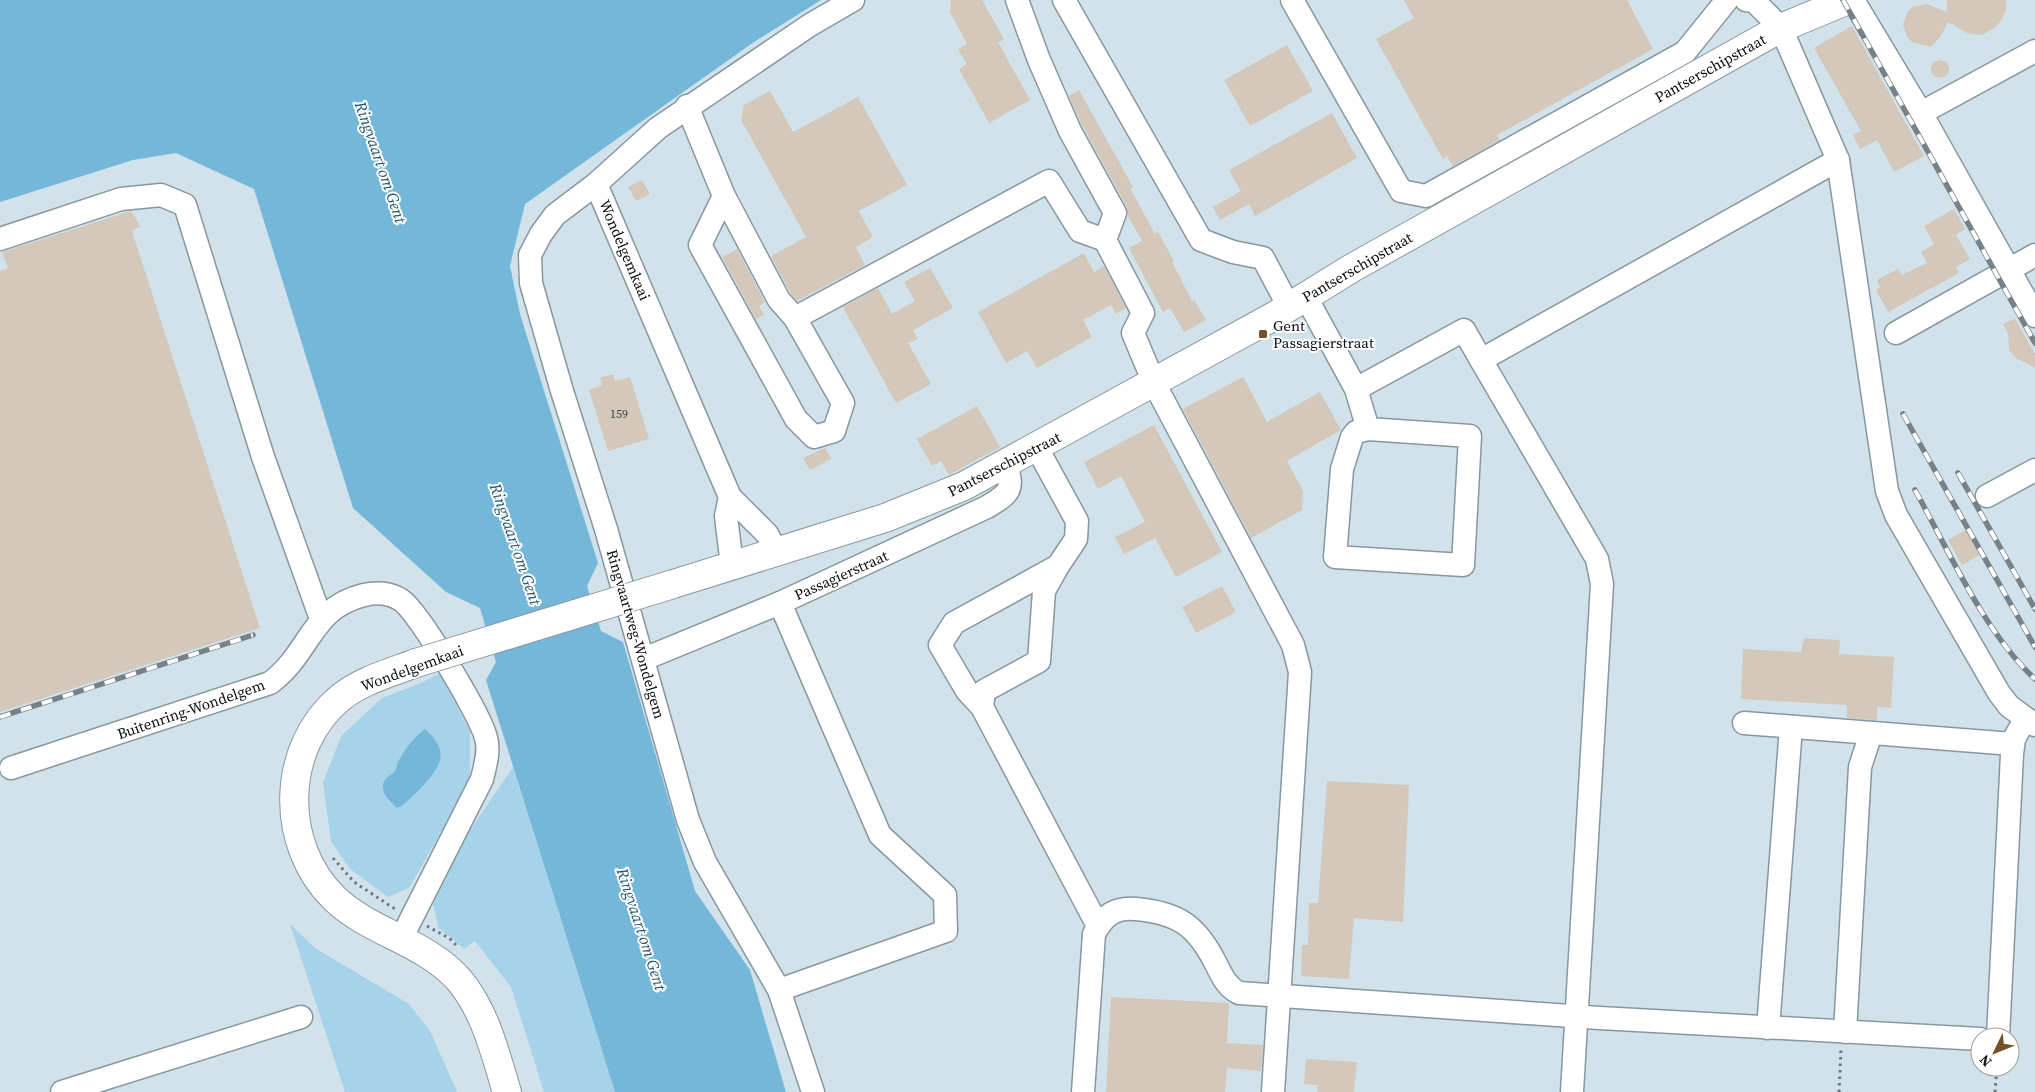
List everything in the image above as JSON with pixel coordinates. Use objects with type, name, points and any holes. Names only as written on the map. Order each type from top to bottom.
[{"type":"main road","name":"Pantserschipstraat","points":[[777,552],[923,504],[1006,465],[1781,28],[1848,0]]},
{"type":"main road","name":"Wondelgemkaai","points":[[507,1092],[487,1027],[474,1000],[459,980],[407,929],[347,910],[321,883],[300,844],[295,822],[294,800],[299,764],[304,747],[328,709],[367,681],[416,663],[777,552]]},
{"type":"street","name":"Wondelgemkaai","points":[[777,552],[767,534],[730,497],[596,184],[658,128],[687,106],[810,25],[853,0]]},
{"type":"street","points":[[1017,0],[1039,60],[1070,131],[1115,213],[1105,240]]},
{"type":"street","points":[[1064,0],[1201,240],[1233,252],[1263,258],[1297,302],[1356,389],[1368,429]]},
{"type":"street","points":[[1292,0],[1401,191],[1426,196],[1685,52],[1727,0]]},
{"type":"street","points":[[1746,0],[1754,1],[1781,28],[1838,160],[1888,491],[1896,515],[1999,693],[2009,706],[2030,722],[2014,738],[1999,1027]]},
{"type":"street","points":[[1853,0],[1921,113],[2035,316]]},
{"type":"street","points":[[1921,113],[2035,51]]},
{"type":"street","points":[[687,106],[724,196],[779,300],[795,318],[843,403],[834,431],[814,437],[796,419],[700,245],[724,196]]},
{"type":"street","points":[[1481,360],[1838,160]]},
{"type":"street","points":[[795,318],[1048,181],[1080,231],[1105,240],[1143,313],[1133,333],[1154,383],[1293,645],[1298,660],[1300,672],[1273,1092]]},
{"type":"street","name":"Ringvaartweg-Wondelgem","points":[[596,184],[555,215],[541,234],[530,255],[531,283],[644,659],[688,820],[705,862],[779,990],[813,1092]]},
{"type":"street","points":[[0,239],[121,198],[161,196],[186,205],[263,457],[321,618]]},
{"type":"street","points":[[1896,333],[2035,255]]},
{"type":"street","points":[[1356,389],[1464,330],[1597,559],[1601,570],[1572,1092]]},
{"type":"street","points":[[1368,429],[1470,436],[1463,565],[1335,557],[1342,470],[1352,437],[1356,432],[1368,429]]},
{"type":"street","points":[[982,707],[984,691],[1039,661],[1044,591],[1076,539],[1076,521],[1037,448]]},
{"type":"street","name":"Passagierstraat","points":[[644,659],[713,632],[987,507],[1004,496],[1010,489],[1011,480],[1006,465]]},
{"type":"street","points":[[1988,496],[2035,470]]},
{"type":"street","points":[[730,497],[726,516],[732,566]]},
{"type":"street","points":[[1058,566],[954,623],[940,645],[967,691],[982,707],[1098,926]]},
{"type":"street","name":"Buitenring-Wondelgem","points":[[11,768],[270,683],[296,659],[321,618],[333,608],[362,595],[375,593],[401,600],[416,615],[480,718],[487,740],[487,760],[482,779],[407,929]]},
{"type":"street","points":[[779,990],[946,931],[945,895],[880,835],[780,602]]},
{"type":"street","points":[[1744,723],[2014,744]]},
{"type":"street","points":[[1768,1028],[1791,727]]},
{"type":"street","points":[[1844,1032],[1860,767],[1871,733]]},
{"type":"street","points":[[1083,1092],[1092,943],[1098,926],[1109,914],[1116,910],[1128,908],[1175,916],[1200,937],[1232,990],[1239,994],[1577,1017],[1970,1038]]},
{"type":"street","points":[[62,1092],[301,1017]]},
{"type":"path","points":[[332,854],[354,882],[377,899],[407,929]]},
{"type":"path","points":[[1839,1092],[1844,1032]]},
{"type":"path","points":[[1995,1092],[1996,1077]]},
{"type":"shaded area","points":[[440,673],[470,731],[470,781],[409,888],[388,897],[350,869],[331,841],[323,783],[341,736],[382,698],[421,683]]},
{"type":"shaded area","points":[[513,767],[615,1092],[544,1092],[511,987],[475,941],[464,949],[438,927],[433,903],[468,833]]},
{"type":"shaded area","points":[[290,924],[315,948],[409,1004],[430,1031],[457,1092],[345,1092]]},
{"type":"water","name":"Ringvaart om Gent","points":[[0,0],[821,0],[754,42],[525,204],[510,266],[520,314],[598,563],[587,586],[601,631],[623,642],[695,891],[750,970],[786,1092],[615,1092],[486,680],[496,662],[480,608],[446,592],[353,508],[254,189],[176,153],[133,160],[0,202]]},
{"type":"water","points":[[425,729],[438,746],[440,760],[437,768],[426,783],[406,803],[397,808],[385,795],[383,789],[384,782],[395,771],[399,760],[410,743]]},
{"type":"building","points":[[951,0],[982,0],[1004,39],[998,42],[1030,100],[989,123],[959,69],[967,64],[958,49],[967,44],[950,12]]},
{"type":"building","points":[[1404,0],[1627,0],[1653,49],[1497,135],[1500,140],[1453,166],[1447,156],[1443,159],[1376,39],[1414,18]]},
{"type":"building","points":[[1947,0],[2006,0],[2006,10],[1996,27],[1982,35],[1967,33],[1948,22],[1941,36],[1931,47],[1912,42],[1907,37],[1903,24],[1908,11],[1913,7],[1927,4],[1947,12]]},
{"type":"building","points":[[1852,26],[1924,156],[1894,172],[1877,140],[1860,149],[1853,135],[1861,131],[1814,48]]},
{"type":"building","points":[[1287,45],[1313,91],[1250,126],[1224,80]]},
{"type":"building","points":[[1940,60],[1946,63],[1949,69],[1946,75],[1940,78],[1934,75],[1931,69],[1934,63]]},
{"type":"building","points":[[1079,90],[1133,187],[1130,188],[1155,234],[1158,232],[1174,261],[1172,262],[1192,301],[1194,300],[1206,320],[1184,332],[1170,308],[1163,312],[1129,248],[1142,241],[1128,216],[1127,207],[1082,125],[1069,96]]},
{"type":"building","points":[[770,91],[793,132],[858,97],[907,185],[859,211],[873,237],[856,247],[865,265],[797,301],[790,292],[771,256],[806,237],[741,120],[744,105]]},
{"type":"building","points":[[1332,113],[1357,158],[1255,216],[1249,204],[1220,220],[1213,207],[1241,191],[1229,170]]},
{"type":"building","points":[[642,180],[650,194],[636,201],[628,187]]},
{"type":"building","points":[[1954,209],[1965,229],[1956,235],[1970,259],[1956,267],[1959,273],[1888,312],[1876,290],[1880,287],[1877,280],[1898,269],[1902,275],[1927,263],[1921,252],[1934,244],[1924,226]]},
{"type":"building","points":[[131,211],[140,226],[132,231],[260,628],[0,712],[0,271],[8,268],[2,252]]},
{"type":"building","points":[[737,249],[765,302],[759,306],[764,315],[756,319],[722,257]]},
{"type":"building","points":[[1084,253],[1094,272],[1104,266],[1126,308],[1116,314],[1111,305],[1083,320],[1092,337],[1037,368],[1027,351],[1006,363],[978,312]]},
{"type":"building","points":[[930,268],[953,308],[913,330],[918,339],[908,343],[931,384],[896,403],[843,307],[878,288],[892,314],[915,301],[904,282]]},
{"type":"building","points":[[2015,319],[2035,354],[2035,368],[2016,358],[2009,350],[2008,333],[2003,324]]},
{"type":"building","points":[[613,374],[615,381],[630,377],[649,439],[608,451],[589,390],[602,385],[600,378]]},
{"type":"building","points":[[1243,377],[1267,422],[1320,392],[1341,430],[1287,461],[1303,491],[1302,510],[1251,538],[1183,409]]},
{"type":"building","points":[[977,406],[1000,447],[949,475],[941,461],[932,466],[917,439]]},
{"type":"building","points":[[1154,425],[1222,552],[1176,577],[1155,538],[1124,554],[1115,537],[1145,522],[1121,476],[1098,489],[1084,462]]},
{"type":"building","points":[[825,448],[831,459],[810,470],[803,458]]},
{"type":"building","points":[[1966,530],[1980,555],[1962,565],[1948,540]]},
{"type":"building","points":[[1222,586],[1236,612],[1196,633],[1182,607]]},
{"type":"building","points":[[1804,638],[1840,640],[1839,654],[1894,657],[1891,708],[1877,707],[1877,720],[1847,718],[1847,705],[1741,699],[1743,649],[1801,652]]},
{"type":"building","points":[[1327,781],[1409,785],[1403,922],[1354,918],[1349,979],[1301,976],[1302,945],[1308,945],[1309,903],[1318,903]]},
{"type":"building","points":[[1111,997],[1229,1003],[1227,1043],[1263,1045],[1261,1071],[1227,1068],[1225,1092],[1106,1092]]},
{"type":"building","points":[[1306,1059],[1357,1062],[1354,1092],[1317,1092],[1318,1085],[1304,1084]]},
{"type":"railway","points":[[1843,0],[2035,343]]},
{"type":"railway","points":[[1903,414],[2035,647]]},
{"type":"railway","points":[[1958,473],[2035,609]]},
{"type":"railway","points":[[1915,490],[1954,564],[1984,615],[2017,660],[2035,679]]},
{"type":"railway","points":[[0,717],[253,635]]},
{"type":"place","name":"Gent Passagierstraat","points":[[1263,334]]}]
